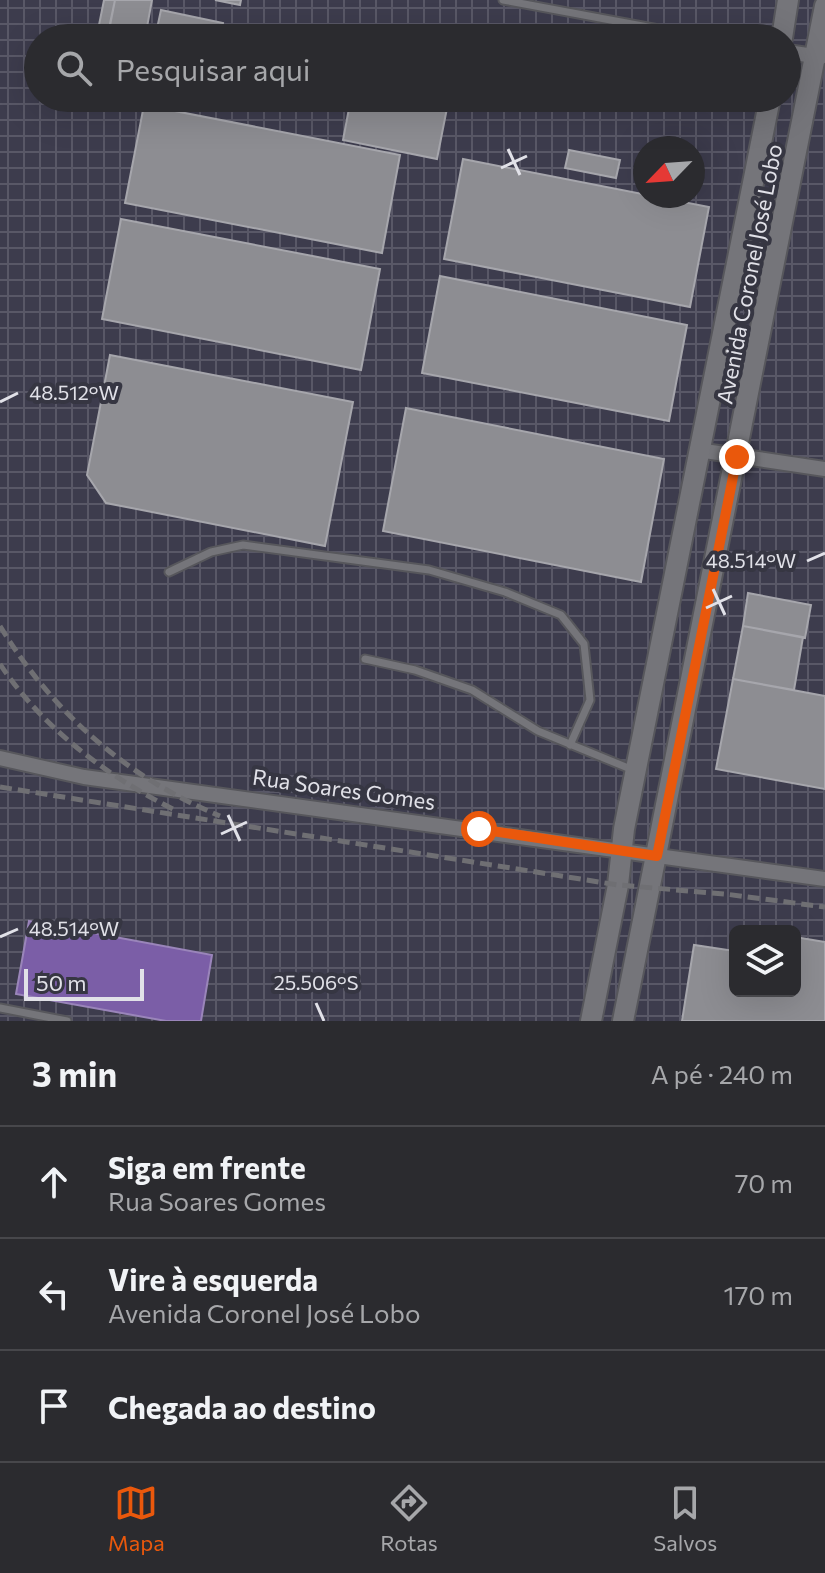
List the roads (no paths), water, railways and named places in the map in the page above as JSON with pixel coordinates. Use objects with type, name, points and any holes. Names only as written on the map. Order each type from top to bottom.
[{"type":"street","points":[[784,24],[788,0]]},
{"type":"street","name":"Avenida Coronel José Lobo","points":[[623,1021],[820,57],[825,6]]},
{"type":"street","name":"Avenida Coronel José Lobo","points":[[591,1021],[635,771],[767,112]]},
{"type":"street","points":[[698,450],[825,469]]},
{"type":"street","name":"Rua Soares Gomes","points":[[0,758],[84,777],[825,879]]},
{"type":"lane","points":[[503,0],[632,24]]},
{"type":"lane","points":[[169,572],[211,552],[243,545],[429,570],[505,592],[561,615],[584,644],[590,700],[570,745]]},
{"type":"lane","points":[[365,659],[415,670],[472,690],[538,731],[635,771]]},
{"type":"lane","points":[[0,1008],[67,1021]]},
{"type":"railway","points":[[0,626],[44,687],[95,739],[153,782],[220,816]]},
{"type":"railway","points":[[0,664],[36,709],[79,749],[127,783],[177,811]]},
{"type":"railway","points":[[0,787],[618,885],[825,907]]}]
